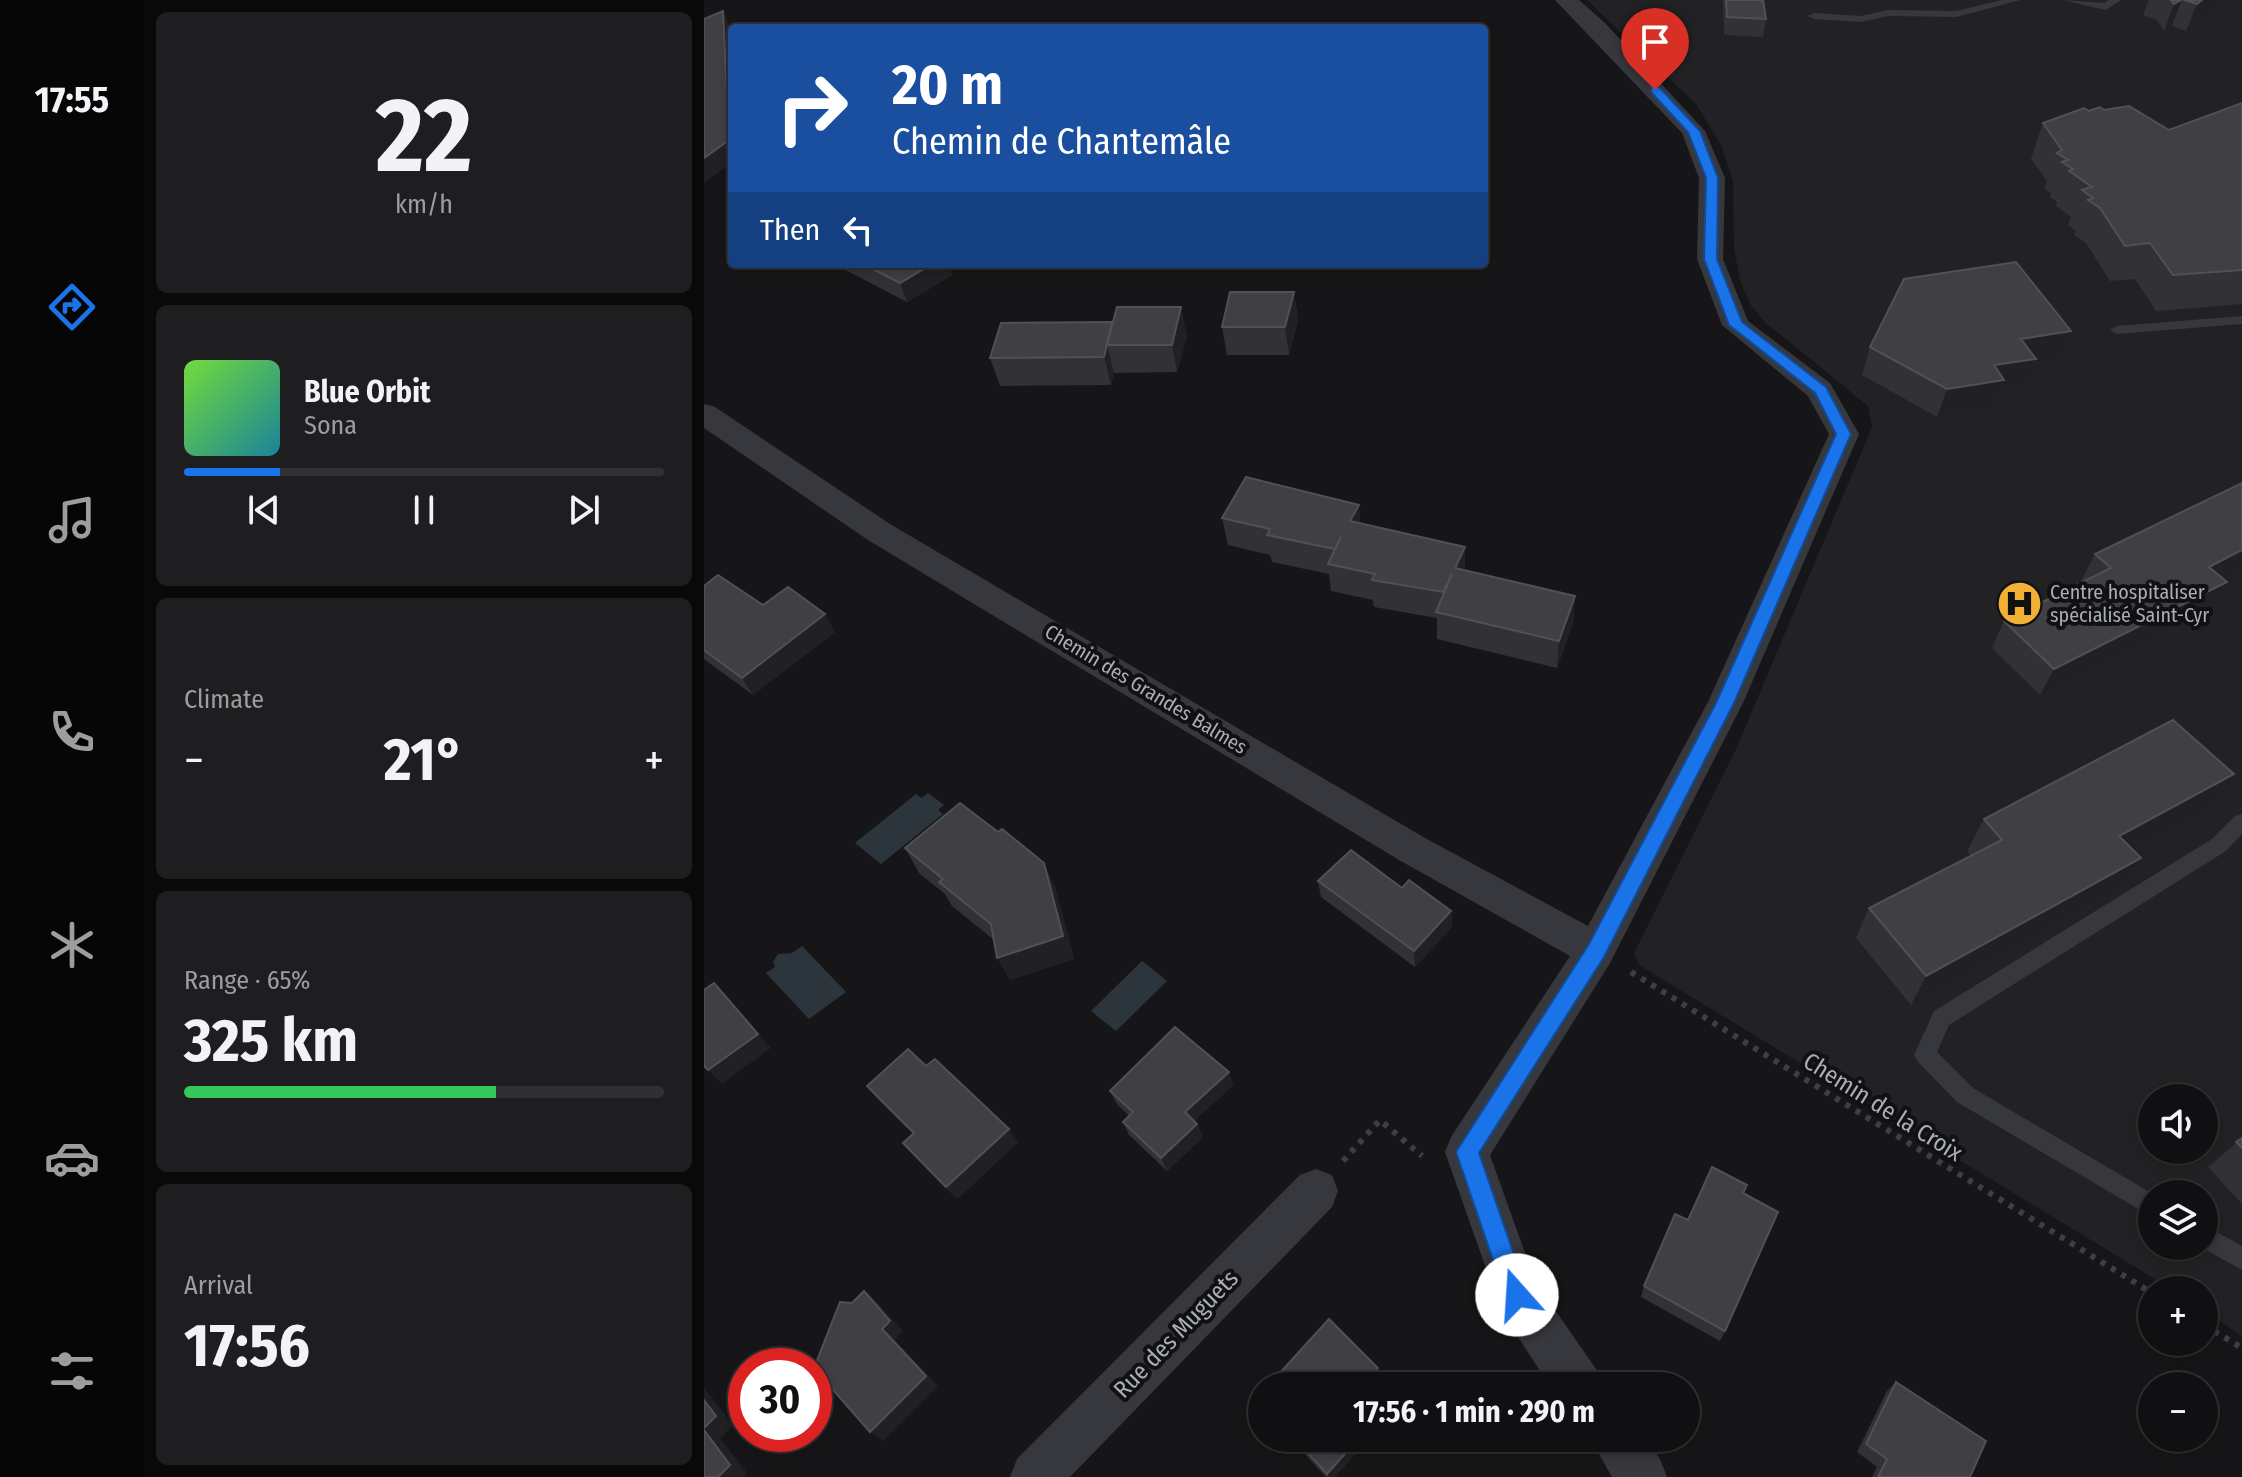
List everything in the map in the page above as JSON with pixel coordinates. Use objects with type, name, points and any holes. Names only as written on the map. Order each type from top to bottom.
[{"type":"street","points":[[1566,0],[1597,28],[1693,131],[1712,178],[1710,259],[1736,325],[1820,390],[1844,434],[1725,703],[1596,950],[1467,1152],[1517,1295],[1569,1372]]},
{"type":"street","name":"Chemin des Grandes Balmes","points":[[704,414],[879,532],[1412,849],[1596,950]]},
{"type":"street","name":"Rue des Muguets","points":[[1035,1477],[1316,1191]]},
{"type":"street","points":[[1625,1452],[1642,1477]]},
{"type":"lane","points":[[1814,16],[1861,19],[1888,13],[1956,14],[2016,0]]},
{"type":"lane","points":[[2067,0],[2106,7],[2116,0]]},
{"type":"lane","points":[[2117,330],[2242,320]]},
{"type":"lane","points":[[2138,1198],[1965,1095],[1925,1055],[1941,1018],[2219,845],[2242,822]]},
{"type":"lane","points":[[2218,1244],[2242,1259]]},
{"type":"path","name":"Chemin de la Croix","points":[[1596,950],[2138,1284]]},
{"type":"path","points":[[1316,1191],[1380,1120],[1432,1164],[1467,1152]]},
{"type":"path","points":[[2218,1333],[2242,1348]]},
{"type":"shaded area","name":"Centre hospitaliser spécialisé Saint-Cyr","points":[[1587,0],[2242,0],[2242,1337],[2218,1319],[2218,1276],[2150,1276],[1639,965],[1634,953],[1737,747],[1872,427],[1868,406],[1766,323],[1751,306],[1740,281],[1734,248],[1733,182],[1721,145],[1696,104]]},
{"type":"shaded area","points":[[928,793],[944,805],[938,810],[943,814],[881,864],[855,843],[916,794],[922,798]]},
{"type":"shaded area","points":[[802,946],[846,992],[809,1019],[766,973],[775,967],[773,962],[778,954],[792,953]]},
{"type":"shaded area","points":[[1142,961],[1167,981],[1116,1031],[1091,1011]]},
{"type":"building","points":[[1726,0],[1763,0],[1766,19],[1727,17]]},
{"type":"building","points":[[723,11],[728,141],[704,158],[704,19]]},
{"type":"building","points":[[2242,103],[2242,270],[2173,275],[2150,243],[2125,246],[2100,208],[2088,200],[2093,198],[2082,190],[2092,187],[2069,171],[2073,169],[2062,162],[2068,160],[2057,153],[2062,150],[2043,123],[2084,108],[2089,111],[2100,107],[2104,110],[2129,106],[2169,130]]},
{"type":"building","points":[[2016,262],[2071,331],[2021,339],[2036,359],[1994,365],[2004,380],[1947,389],[1870,347],[1904,279]]},
{"type":"building","points":[[871,268],[925,268],[900,283]]},
{"type":"building","points":[[1230,292],[1294,292],[1285,327],[1222,327]]},
{"type":"building","points":[[1117,307],[1181,307],[1172,345],[1107,345]]},
{"type":"building","points":[[1112,322],[1104,357],[990,358],[1001,323]]},
{"type":"building","points":[[1246,477],[1359,505],[1350,521],[1465,547],[1455,568],[1575,596],[1559,641],[1436,612],[1452,574],[1443,592],[1372,580],[1375,574],[1328,564],[1341,537],[1335,549],[1267,535],[1270,529],[1222,518]]},
{"type":"building","points":[[2242,483],[2242,550],[2209,567],[2227,582],[2054,669],[2004,621],[2111,568],[2095,554]]},
{"type":"building","points":[[718,575],[763,605],[788,587],[825,614],[742,678],[704,650],[704,586]]},
{"type":"building","points":[[2173,720],[2234,774],[2119,836],[2141,858],[1926,976],[1869,908],[2002,840],[1984,819]]},
{"type":"building","points":[[960,803],[998,832],[1002,829],[1044,863],[1063,936],[997,958],[991,924],[939,882],[943,879],[905,848]]},
{"type":"building","points":[[1351,850],[1402,888],[1409,880],[1451,911],[1414,951],[1318,881]]},
{"type":"building","points":[[714,983],[758,1034],[708,1070],[704,1066],[704,990]]},
{"type":"building","points":[[1175,1027],[1229,1072],[1185,1112],[1197,1124],[1161,1158],[1123,1122],[1133,1112],[1110,1091]]},
{"type":"building","points":[[908,1049],[926,1066],[935,1059],[1009,1129],[946,1187],[903,1143],[914,1133],[867,1086]]},
{"type":"building","points":[[1712,1167],[1747,1185],[1743,1193],[1778,1212],[1725,1331],[1644,1286],[1675,1214],[1688,1220]]},
{"type":"building","points":[[864,1291],[890,1321],[882,1329],[926,1376],[870,1432],[832,1389],[832,1348],[822,1348],[840,1302],[852,1303]]},
{"type":"building","points":[[1329,1319],[1378,1368],[1374,1372],[1281,1372]]},
{"type":"building","points":[[1896,1382],[1986,1441],[1970,1477],[1878,1477],[1887,1459],[1866,1444]]},
{"type":"building","points":[[704,1400],[716,1416],[704,1428]]},
{"type":"building","points":[[704,1430],[730,1465],[718,1477],[704,1477]]},
{"type":"building","points":[[1307,1452],[1347,1452],[1327,1474]]},
{"type":"place","name":"Centre hospitaliser spécialisé Saint-Cyr","points":[[2019,603]]},
{"type":"route","points":[[1517,1295],[1467,1152],[1596,950],[1725,703],[1844,434],[1820,390],[1736,325],[1710,259],[1712,178],[1693,131],[1655,90]]}]
